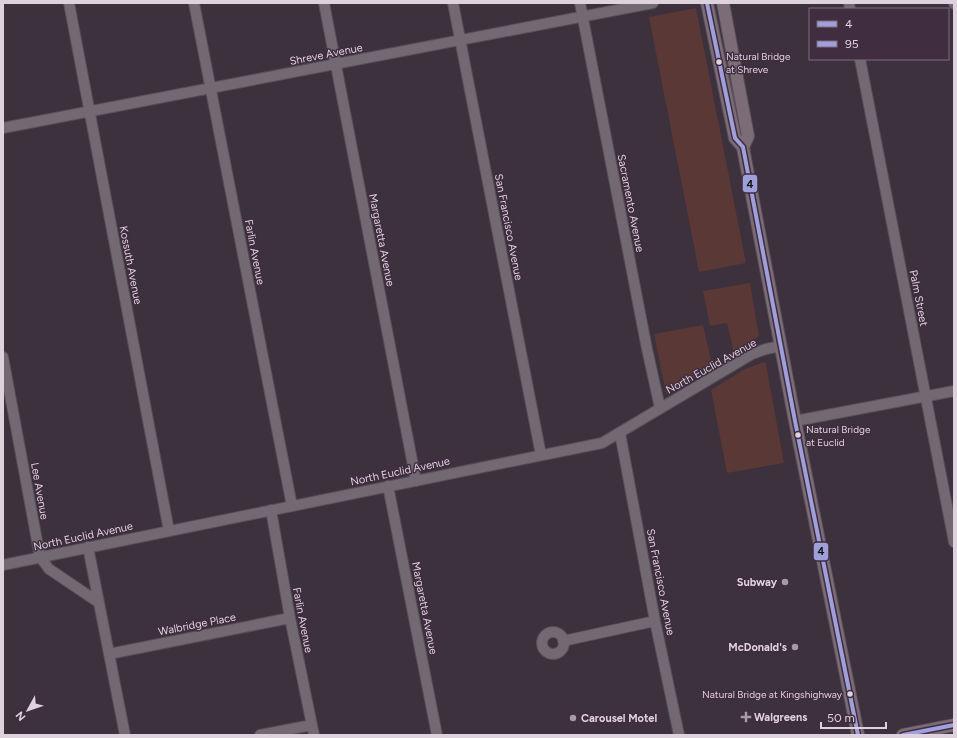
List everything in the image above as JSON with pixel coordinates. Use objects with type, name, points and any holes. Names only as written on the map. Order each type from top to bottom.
[{"type":"main road","points":[[707,3],[735,138],[743,147],[795,421],[858,735]]},
{"type":"main road","points":[[715,3],[729,62],[737,76]]},
{"type":"main road","points":[[723,3],[748,136],[743,147]]},
{"type":"main road","points":[[903,735],[954,725]]},
{"type":"street","name":"Kossuth Avenue","points":[[69,3],[169,531]]},
{"type":"street","name":"Farlin Avenue","points":[[194,3],[212,88],[292,506]]},
{"type":"street","name":"Margaretta Avenue","points":[[324,3],[416,480]]},
{"type":"street","name":"San Francisco Avenue","points":[[453,3],[541,455]]},
{"type":"street","name":"Sacramento Avenue","points":[[580,3],[647,349],[660,408]]},
{"type":"street","name":"Shreve Avenue","points":[[3,128],[653,3]]},
{"type":"street","name":"Palm Street","points":[[860,60],[954,542]]},
{"type":"street","name":"North Euclid Avenue","points":[[3,565],[602,443],[752,354],[781,346]]},
{"type":"street","name":"Lee Avenue","points":[[3,357],[40,557]]},
{"type":"street","points":[[795,421],[954,391]]},
{"type":"street","name":"San Francisco Avenue","points":[[620,433],[655,621],[679,735]]},
{"type":"street","name":"Margaretta Avenue","points":[[388,486],[437,735]]},
{"type":"street","name":"Farlin Avenue","points":[[271,510],[290,618],[313,730]]},
{"type":"street","points":[[88,547],[125,735]]},
{"type":"street","points":[[40,557],[49,569],[98,602]]},
{"type":"street","name":"Walbridge Place","points":[[109,654],[290,618]]},
{"type":"street","points":[[563,641],[655,621]]},
{"type":"street","points":[[260,735],[313,730]]},
{"type":"shaded area","points":[[696,8],[746,263],[699,272],[649,17]]},
{"type":"shaded area","points":[[750,283],[759,336],[734,353],[727,323],[710,326],[703,291]]},
{"type":"shaded area","points":[[703,325],[713,368],[666,394],[654,334]]},
{"type":"shaded area","points":[[764,362],[766,364],[784,463],[727,473],[711,390],[745,369]]},
{"type":"transit line","name":"4","points":[[707,3],[735,138],[743,147],[795,421],[858,735]]},
{"type":"transit line","name":"95","points":[[903,735],[954,725]]},
{"type":"place","name":"Natural Bridge at Shreve","points":[[719,62]]},
{"type":"place","name":"Natural Bridge at Euclid","points":[[798,435]]},
{"type":"place","name":"Subway","points":[[785,582]]},
{"type":"place","name":"McDonald's","points":[[795,647]]},
{"type":"place","name":"Natural Bridge at Kingshighway","points":[[850,694]]},
{"type":"place","name":"Walgreens","points":[[746,717]]},
{"type":"place","name":"Carousel Motel","points":[[573,718]]}]
